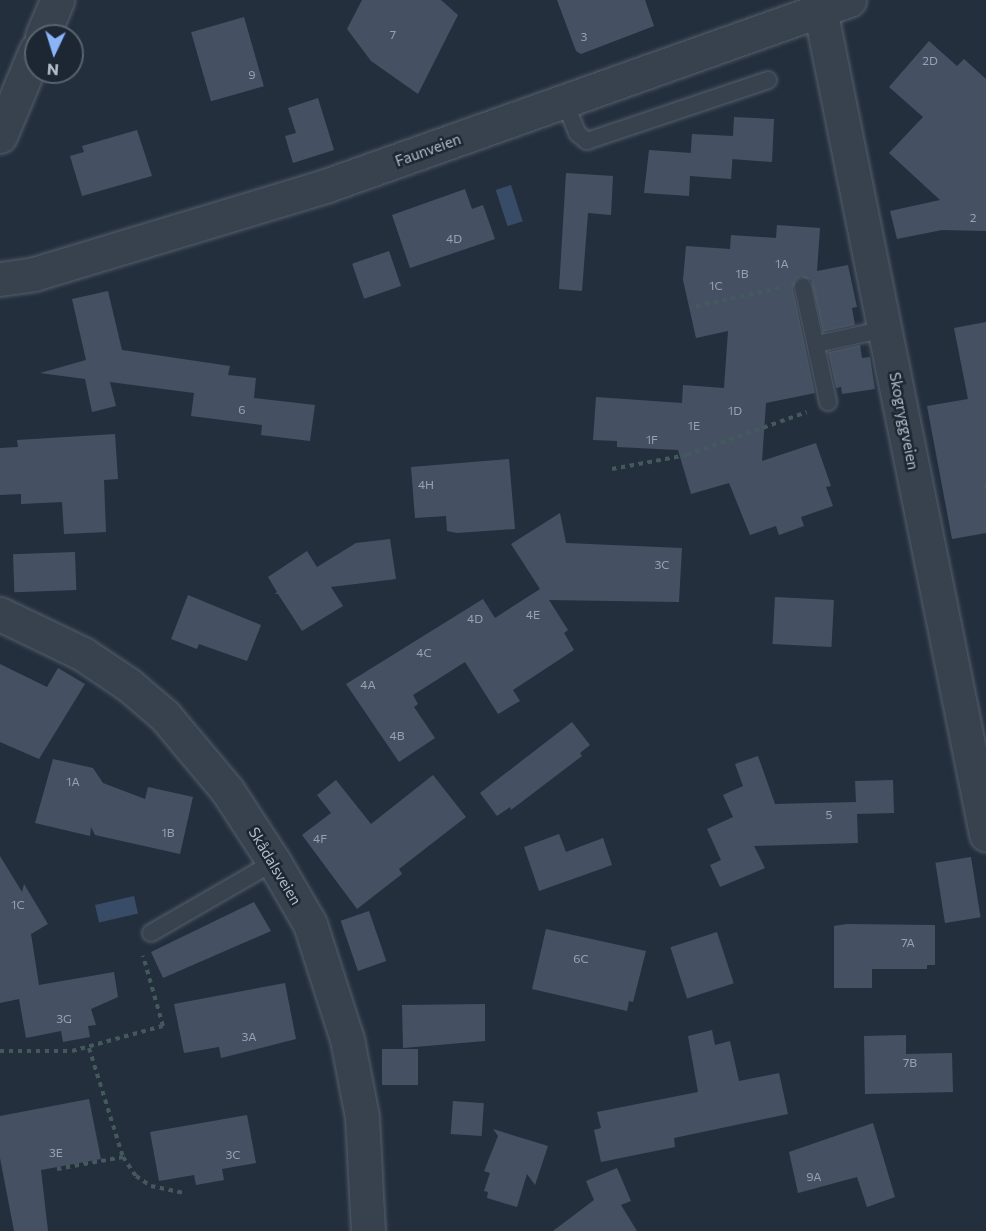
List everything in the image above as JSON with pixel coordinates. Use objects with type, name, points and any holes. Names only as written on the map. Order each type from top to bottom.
[{"type":"street","points":[[47,24],[57,0]]},
{"type":"street","name":"Faunveien","points":[[0,279],[34,274],[328,185],[834,5]]},
{"type":"street","name":"Skogryggveien","points":[[834,5],[885,329],[986,834]]},
{"type":"street","points":[[0,136],[24,79]]},
{"type":"street","name":"Skådalsveien","points":[[0,614],[83,654],[129,685],[165,716],[227,790],[274,862],[310,924],[347,1039],[362,1117],[368,1231]]},
{"type":"lane","points":[[564,100],[577,133],[587,141],[768,80]]},
{"type":"lane","points":[[803,286],[828,402]]},
{"type":"lane","points":[[817,344],[885,329]]},
{"type":"lane","points":[[151,933],[274,862]]},
{"type":"path","points":[[696,306],[791,285],[803,286]]},
{"type":"path","points":[[612,469],[687,455],[828,402]]},
{"type":"path","points":[[0,1051],[42,1052],[89,1048],[163,1026],[140,945],[151,933]]},
{"type":"path","points":[[89,1048],[123,1157],[136,1176],[151,1186],[184,1192]]},
{"type":"path","points":[[57,1169],[123,1157]]},
{"type":"water","points":[[511,185],[523,221],[508,226],[496,190]]},
{"type":"water","points":[[134,896],[138,914],[99,923],[95,905]]},
{"type":"building","points":[[362,0],[441,0],[458,15],[418,94],[371,61],[347,29]]},
{"type":"building","points":[[557,0],[645,0],[654,26],[581,54],[576,51]]},
{"type":"building","points":[[244,17],[264,86],[211,101],[191,32]]},
{"type":"building","points":[[929,41],[957,66],[964,59],[986,79],[986,231],[942,230],[897,239],[890,211],[940,200],[889,153],[923,117],[889,87]]},
{"type":"building","points":[[318,98],[334,150],[293,163],[285,136],[296,133],[288,108]]},
{"type":"building","points":[[734,117],[774,119],[772,162],[732,159],[731,179],[690,176],[689,196],[644,193],[649,150],[691,153],[692,134],[733,136]]},
{"type":"building","points":[[137,130],[152,176],[82,196],[70,156],[84,152],[82,146]]},
{"type":"building","points":[[566,173],[613,176],[611,215],[588,213],[582,291],[559,289]]},
{"type":"building","points":[[465,189],[472,209],[483,205],[495,239],[410,268],[392,215]]},
{"type":"building","points":[[777,225],[820,228],[817,271],[848,265],[857,307],[852,308],[855,325],[823,332],[811,280],[801,277],[796,280],[793,289],[815,393],[766,403],[762,461],[816,443],[831,486],[826,487],[833,506],[801,517],[804,526],[779,535],[776,526],[750,535],[729,483],[691,494],[678,450],[617,447],[617,441],[593,440],[596,397],[682,403],[683,385],[724,388],[728,331],[696,338],[683,280],[686,246],[730,249],[731,235],[776,238]]},
{"type":"building","points":[[389,251],[401,286],[364,299],[352,264]]},
{"type":"building","points":[[108,291],[122,350],[230,366],[228,375],[256,378],[254,398],[315,405],[310,441],[261,435],[262,425],[191,416],[194,393],[110,382],[116,406],[92,412],[85,379],[40,373],[86,360],[72,299]]},
{"type":"building","points":[[986,322],[986,533],[952,539],[927,406],[968,399],[954,328]]},
{"type":"building","points":[[860,345],[862,358],[870,357],[875,389],[842,394],[841,387],[836,388],[828,352]]},
{"type":"building","points":[[115,434],[118,479],[104,480],[106,532],[64,534],[62,502],[21,504],[21,494],[0,495],[0,448],[18,447],[17,440]]},
{"type":"building","points":[[509,459],[515,529],[457,533],[447,531],[446,516],[415,518],[411,467]]},
{"type":"building","points":[[560,513],[566,543],[682,548],[679,602],[549,600],[568,630],[564,633],[574,650],[513,690],[520,701],[498,714],[465,662],[413,695],[418,704],[414,707],[435,738],[399,762],[346,684],[483,599],[495,618],[540,589],[511,544]]},
{"type":"building","points":[[390,539],[396,579],[331,587],[343,606],[302,631],[278,594],[275,594],[277,592],[268,577],[307,551],[317,567],[356,543]]},
{"type":"building","points":[[75,552],[76,590],[14,592],[13,554]]},
{"type":"building","points":[[188,595],[261,625],[247,661],[199,644],[197,649],[171,639]]},
{"type":"building","points":[[775,597],[834,600],[831,647],[773,644]]},
{"type":"building","points":[[0,664],[47,687],[58,668],[85,684],[39,759],[0,742]]},
{"type":"building","points":[[572,722],[590,745],[580,753],[582,756],[511,810],[510,807],[497,816],[480,793]]},
{"type":"building","points":[[758,756],[775,804],[856,802],[855,781],[893,780],[894,813],[857,814],[858,843],[754,846],[765,868],[720,887],[710,865],[721,860],[707,829],[733,817],[723,795],[743,786],[735,764]]},
{"type":"building","points":[[53,759],[93,768],[103,783],[145,799],[148,787],[193,797],[180,854],[95,835],[91,827],[90,836],[35,823]]},
{"type":"building","points":[[433,775],[466,817],[399,869],[402,874],[357,909],[302,835],[331,813],[317,795],[336,780],[371,824]]},
{"type":"building","points":[[559,834],[566,852],[603,838],[612,865],[539,891],[524,847]]},
{"type":"building","points":[[0,856],[22,892],[24,884],[48,924],[31,934],[39,985],[114,972],[118,997],[91,1009],[96,1025],[88,1026],[90,1037],[63,1042],[61,1031],[26,1038],[19,999],[0,1003]]},
{"type":"building","points":[[971,857],[981,917],[945,923],[935,863]]},
{"type":"building","points":[[254,902],[271,931],[163,978],[151,952]]},
{"type":"building","points":[[369,911],[386,961],[358,971],[341,921]]},
{"type":"building","points":[[847,924],[935,925],[935,965],[927,965],[927,969],[872,969],[872,988],[834,988],[834,926]]},
{"type":"building","points":[[546,929],[646,951],[633,1002],[629,1001],[627,1011],[532,989]]},
{"type":"building","points":[[717,932],[734,983],[687,998],[670,947]]},
{"type":"building","points":[[285,983],[296,1039],[221,1058],[219,1047],[184,1053],[174,1004]]},
{"type":"building","points":[[485,1004],[485,1041],[403,1048],[402,1005]]},
{"type":"building","points":[[712,1030],[715,1045],[730,1041],[739,1081],[779,1073],[788,1114],[674,1138],[675,1147],[601,1162],[594,1130],[601,1128],[597,1112],[698,1092],[688,1036]]},
{"type":"building","points":[[906,1035],[906,1054],[952,1053],[953,1092],[865,1094],[864,1036]]},
{"type":"building","points":[[382,1049],[418,1049],[418,1085],[382,1085]]},
{"type":"building","points":[[89,1099],[101,1159],[41,1170],[48,1231],[14,1231],[0,1158],[0,1116]]},
{"type":"building","points":[[453,1101],[484,1103],[482,1136],[451,1134]]},
{"type":"building","points":[[247,1115],[256,1163],[222,1169],[224,1180],[196,1185],[194,1175],[159,1181],[150,1132]]},
{"type":"building","points":[[873,1123],[895,1197],[867,1207],[857,1177],[798,1193],[789,1152]]},
{"type":"building","points":[[493,1129],[548,1146],[535,1185],[527,1174],[517,1207],[487,1198],[488,1192],[484,1191],[490,1173],[484,1171],[498,1136]]},
{"type":"building","points":[[617,1168],[631,1201],[621,1205],[637,1231],[553,1231],[594,1200],[586,1181]]}]
